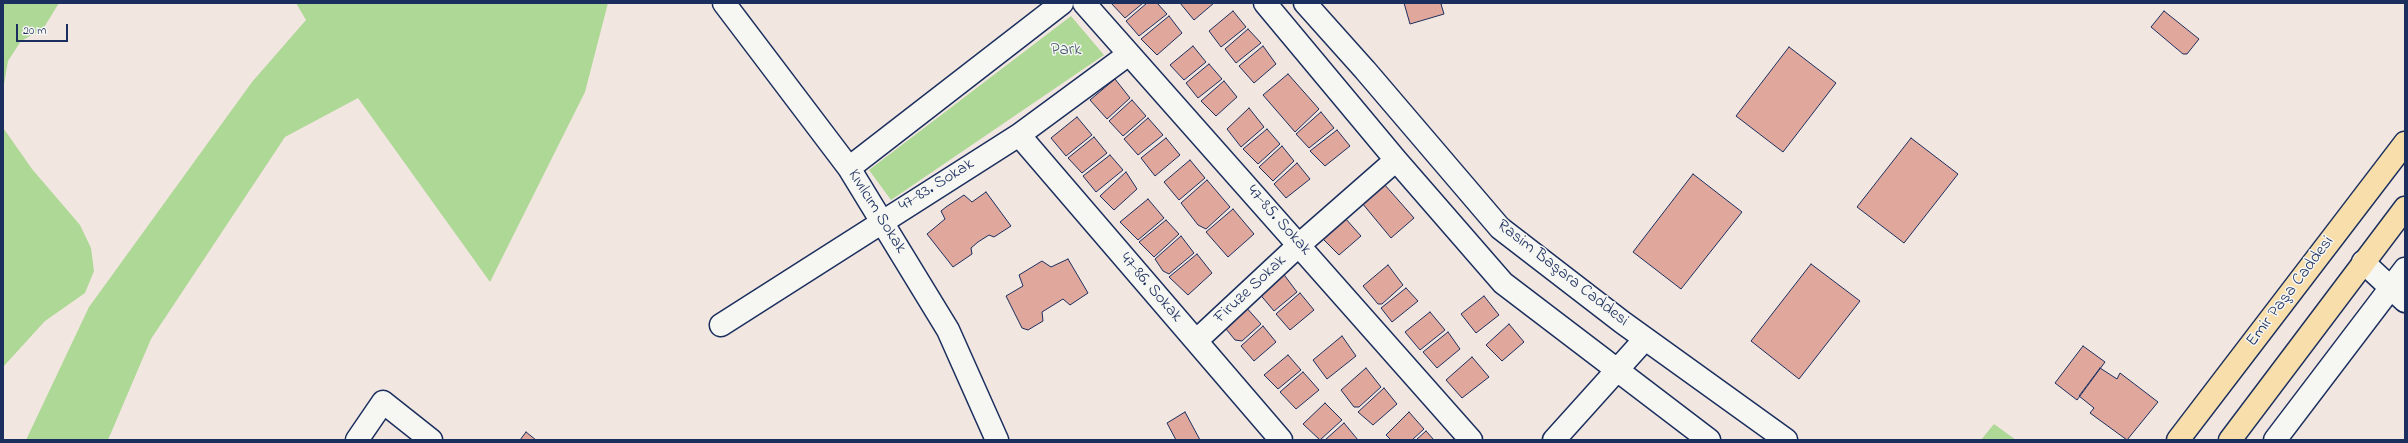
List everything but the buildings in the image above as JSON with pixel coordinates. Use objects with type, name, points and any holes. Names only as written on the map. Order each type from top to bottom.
[{"type":"main road","name":"Emir Paşa Caddesi","points":[[2178,440],[2405,143]]},
{"type":"main road","points":[[2230,440],[2405,208]]},
{"type":"street","name":"Kıvılcım Sokak","points":[[724,3],[849,168],[948,330],[997,440]]},
{"type":"street","points":[[849,168],[1062,3]]},
{"type":"street","name":"47-85. Sokak","points":[[1084,3],[1471,440]]},
{"type":"street","name":"Rasim Başara Caddesi","points":[[1305,3],[1500,228],[1645,339],[1786,440]]},
{"type":"street","name":"Rasim Başara Caddesi","points":[[1275,6],[1396,160],[1503,284],[1708,440]]},
{"type":"street","name":"47-83. Sokak","points":[[721,325],[1019,135],[1129,54]]},
{"type":"street","name":"47-86. Sokak","points":[[1019,135],[1281,440]]},
{"type":"street","name":"Firuze Sokak","points":[[1196,341],[1299,245],[1396,160]]},
{"type":"street","points":[[2363,262],[2398,294]]},
{"type":"street","points":[[2275,440],[2398,294],[2405,269]]},
{"type":"street","points":[[1553,437],[1645,339]]},
{"type":"street","points":[[357,440],[383,402],[431,440]]},
{"type":"green space","points":[[3,3],[59,3],[43,29],[21,41],[8,61],[3,90]]},
{"type":"green space","points":[[296,3],[608,3],[585,92],[490,282],[358,98],[285,137],[151,339],[108,440],[26,440],[89,307],[252,82],[306,20]]},
{"type":"green space","name":"Park","points":[[1071,16],[1104,55],[891,200],[869,170]]},
{"type":"green space","points":[[3,122],[4,129],[32,169],[80,225],[91,248],[94,271],[85,293],[45,321],[3,367]]},
{"type":"green space","points":[[1994,424],[2016,440],[1981,440]]}]
